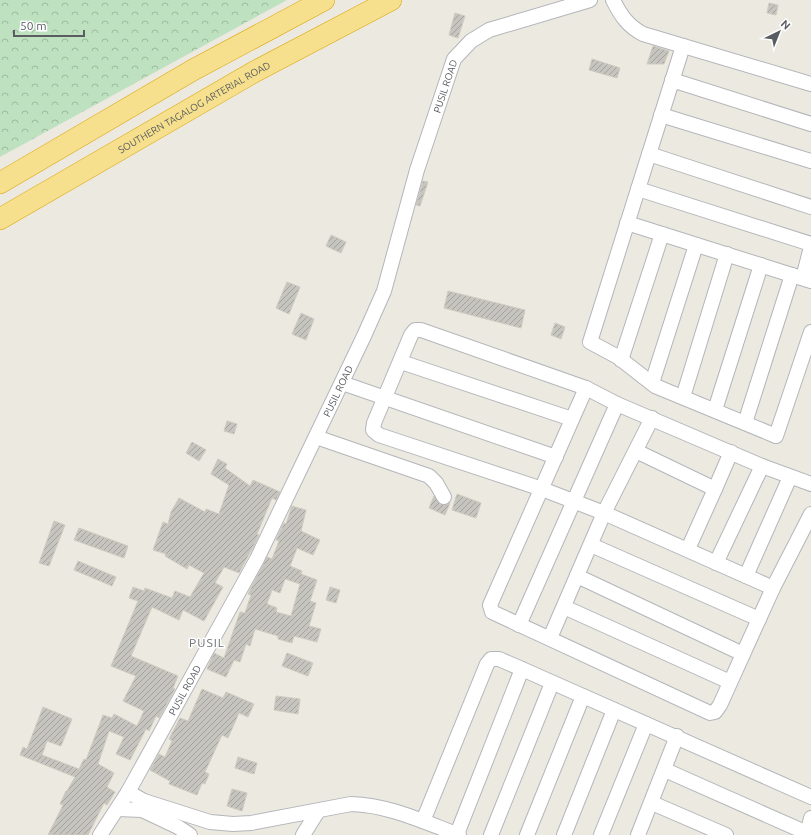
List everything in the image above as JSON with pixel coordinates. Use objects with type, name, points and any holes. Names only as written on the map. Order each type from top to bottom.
[{"type":"highway","points":[[0,183],[193,70],[324,0]]},
{"type":"highway","name":"SOUTHERN TAGALOG ARTERIAL ROAD","points":[[0,219],[240,80],[391,0]]},
{"type":"street","name":"PUSIL ROAD","points":[[100,835],[128,792],[257,559],[342,383],[384,290],[417,170],[454,59],[471,42],[489,30],[590,0]]},
{"type":"street","points":[[613,0],[620,15],[631,27],[643,34],[811,84]]},
{"type":"street","points":[[683,46],[590,342],[621,360],[652,383],[776,436],[811,332]]},
{"type":"street","points":[[672,80],[811,124]]},
{"type":"street","points":[[661,115],[811,161]]},
{"type":"street","points":[[649,154],[811,207]]},
{"type":"street","points":[[638,189],[811,244]]},
{"type":"street","points":[[627,223],[802,278]]},
{"type":"street","points":[[621,360],[662,234]]},
{"type":"street","points":[[652,383],[696,245]]},
{"type":"street","points":[[745,423],[802,278],[811,247]]},
{"type":"street","points":[[683,397],[727,254]]},
{"type":"street","points":[[715,410],[761,265]]},
{"type":"street","points":[[773,588],[604,513],[542,489],[379,435],[373,430],[374,423],[412,335],[415,330],[421,330],[586,388],[617,404],[762,466],[811,484]]},
{"type":"street","points":[[401,362],[572,419]]},
{"type":"street","points":[[342,383],[556,457]]},
{"type":"street","points":[[586,388],[490,605],[492,612],[497,615],[550,638],[710,713],[716,712],[773,588],[811,514]]},
{"type":"street","points":[[519,625],[617,404]]},
{"type":"street","points":[[550,638],[604,513],[652,418]]},
{"type":"street","points":[[316,437],[429,476],[436,483],[444,497]]},
{"type":"street","points":[[636,451],[715,489]]},
{"type":"street","points":[[688,549],[731,452]]},
{"type":"street","points":[[716,563],[762,466]]},
{"type":"street","points":[[746,576],[790,477]]},
{"type":"street","points":[[590,545],[759,619]]},
{"type":"street","points":[[577,576],[743,654]]},
{"type":"street","points":[[564,607],[730,682]]},
{"type":"street","points":[[423,821],[487,664],[491,659],[499,659],[646,724],[677,736],[811,797]]},
{"type":"street","points":[[128,792],[144,801],[202,819],[233,824],[251,823],[351,804],[365,804],[423,821],[458,835],[522,669]]},
{"type":"street","points":[[491,835],[552,683]]},
{"type":"street","points":[[527,835],[583,696]]},
{"type":"street","points":[[564,835],[614,710]]},
{"type":"street","points":[[601,835],[646,724]]},
{"type":"street","points":[[642,834],[677,736]]},
{"type":"street","points":[[665,770],[807,834],[811,818]]},
{"type":"street","points":[[652,803],[726,835]]},
{"type":"street","points":[[118,809],[142,810],[178,827],[190,835]]},
{"type":"street","points":[[303,835],[318,811]]},
{"type":"green space","points":[[0,0],[287,0],[0,157]]},
{"type":"building","points":[[769,3],[778,5],[776,15],[767,13]]},
{"type":"building","points":[[455,13],[465,16],[458,38],[449,35]]},
{"type":"building","points":[[653,46],[669,51],[664,64],[647,64]]},
{"type":"building","points":[[592,59],[620,68],[617,78],[589,70]]},
{"type":"building","points":[[423,181],[428,182],[420,206],[416,205]]},
{"type":"building","points":[[331,235],[346,242],[341,253],[326,246]]},
{"type":"building","points":[[287,282],[300,287],[289,314],[276,308]]},
{"type":"building","points":[[448,291],[525,310],[521,328],[444,308]]},
{"type":"building","points":[[301,313],[314,319],[306,340],[292,334]]},
{"type":"building","points":[[555,323],[565,327],[561,339],[551,335]]},
{"type":"building","points":[[227,421],[237,424],[234,434],[224,431]]},
{"type":"building","points":[[192,442],[206,450],[199,461],[186,453]]},
{"type":"building","points":[[218,459],[227,464],[225,468],[250,486],[253,480],[280,492],[276,500],[272,498],[257,534],[259,535],[239,573],[224,567],[215,583],[223,587],[204,621],[183,610],[179,620],[152,607],[131,656],[178,676],[173,688],[175,689],[159,718],[156,716],[149,731],[146,729],[130,760],[116,754],[124,737],[109,731],[98,764],[114,773],[107,787],[115,792],[107,805],[104,803],[88,835],[48,835],[63,805],[60,804],[66,791],[75,777],[20,755],[23,747],[27,749],[43,707],[72,719],[61,746],[47,741],[42,755],[79,769],[84,759],[86,760],[103,715],[112,718],[114,714],[137,726],[144,711],[123,701],[136,676],[111,666],[138,601],[129,598],[133,587],[144,591],[145,588],[172,598],[175,591],[190,597],[204,573],[189,565],[187,569],[165,556],[166,554],[153,550],[163,522],[168,524],[171,512],[179,498],[205,512],[206,509],[219,514],[229,485],[211,474]]},
{"type":"building","points":[[457,494],[481,503],[476,518],[452,510]]},
{"type":"building","points":[[434,496],[440,504],[444,505],[450,503],[445,515],[429,508]]},
{"type":"building","points":[[292,506],[306,510],[301,531],[320,540],[313,555],[297,548],[290,566],[302,571],[301,574],[317,580],[310,601],[316,603],[309,626],[321,629],[317,642],[294,636],[292,643],[278,639],[278,636],[255,629],[250,646],[246,644],[240,662],[234,660],[226,677],[207,669],[214,653],[224,658],[240,612],[245,613],[251,595],[248,594],[267,557],[272,559],[279,541],[276,540],[284,523],[286,524]],"holes":[[[285,579],[300,584],[291,616],[276,612],[277,608],[267,604],[272,590],[280,593]]]},
{"type":"building","points":[[54,521],[65,525],[49,566],[39,563]]},
{"type":"building","points":[[79,528],[128,546],[124,558],[74,540]]},
{"type":"building","points":[[78,561],[116,577],[112,586],[74,570]]},
{"type":"building","points":[[330,587],[340,590],[336,603],[326,600]]},
{"type":"building","points":[[287,653],[313,663],[308,676],[282,666]]},
{"type":"building","points":[[202,689],[223,698],[226,692],[254,704],[248,717],[239,713],[228,738],[222,735],[205,772],[209,774],[205,784],[202,783],[197,795],[169,784],[170,781],[150,770],[159,754],[165,757],[172,741],[169,739],[180,718],[188,721]]},
{"type":"building","points":[[276,696],[300,699],[298,714],[274,710]]},
{"type":"building","points":[[238,757],[257,763],[254,774],[235,768]]},
{"type":"building","points":[[232,789],[247,793],[242,811],[227,806]]},
{"type":"district","name":"PUSIL","points":[[207,643]]}]
